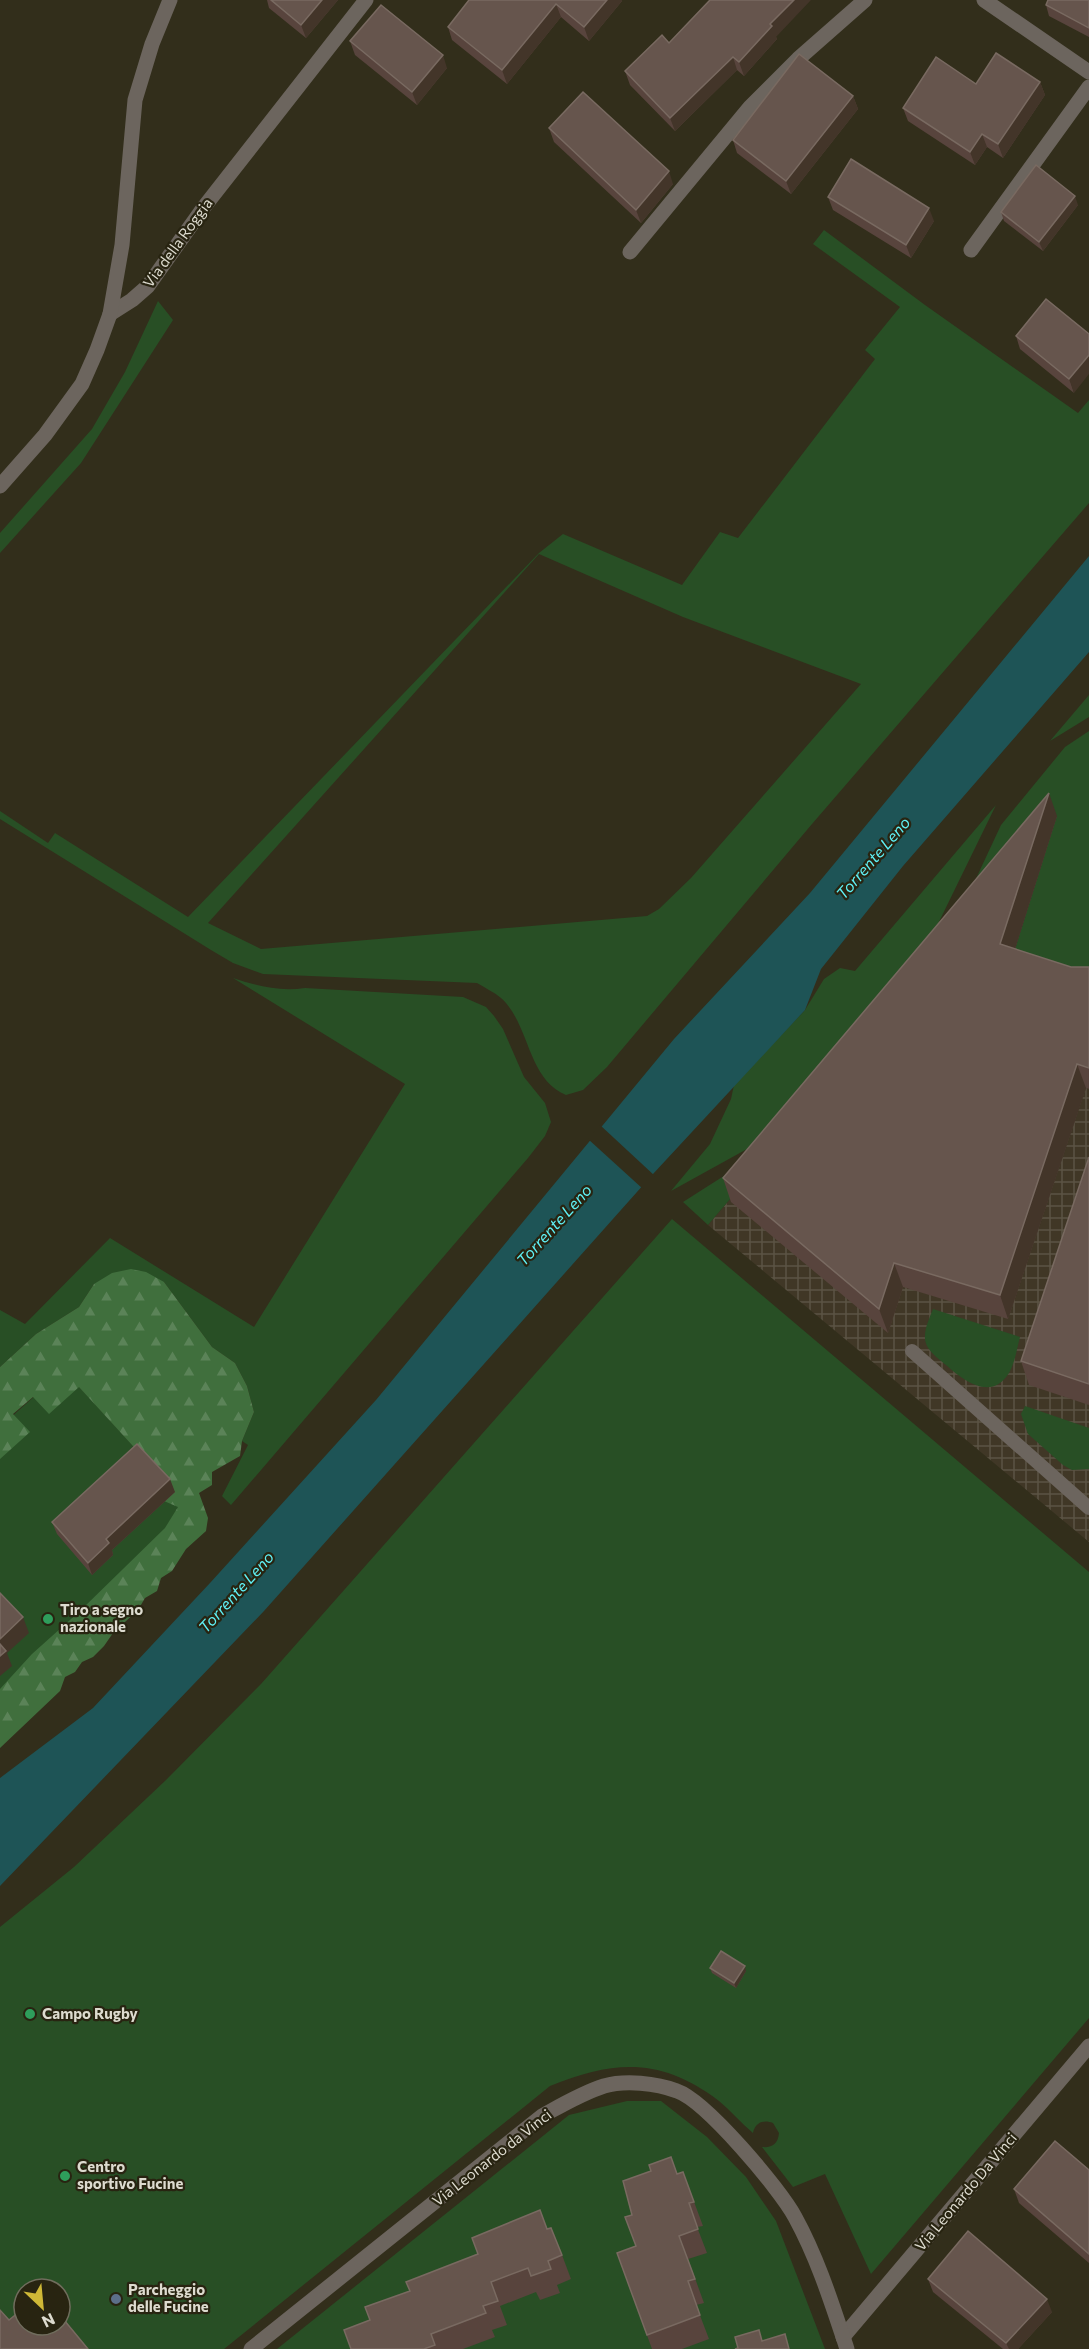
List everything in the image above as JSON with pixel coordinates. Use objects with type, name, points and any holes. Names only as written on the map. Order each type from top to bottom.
[{"type":"street","points":[[0,486],[45,435],[82,384],[110,315],[122,245],[135,100],[152,44],[170,0]]},
{"type":"street","name":"Via della Roggia","points":[[110,315],[148,286],[204,207],[366,0]]},
{"type":"street","points":[[630,252],[750,107],[798,59],[866,0]]},
{"type":"street","points":[[984,0],[1089,72]]},
{"type":"street","points":[[971,250],[1089,87]]},
{"type":"street","name":"Via Leonardo Da Vinci","points":[[845,2343],[1089,2046]]},
{"type":"street","name":"Via Leonardo da Vinci","points":[[251,2349],[542,2116],[574,2098],[605,2086],[626,2084],[678,2091],[723,2127],[794,2215],[816,2259],[845,2343]]},
{"type":"lane","points":[[912,1351],[1089,1508]]},
{"type":"shaded area","points":[[1089,778],[732,1202],[888,1332],[985,1033],[921,1292],[1008,1318],[1086,1088],[1089,1089],[1089,1542],[708,1225]]},
{"type":"green space","points":[[824,230],[925,305],[1078,413],[1089,400],[1089,503],[812,824],[607,1067],[583,1090],[566,1095],[543,1077],[511,1009],[501,998],[477,983],[263,974],[233,963],[0,819],[0,811],[48,843],[55,833],[188,917],[539,553],[563,534],[682,585],[720,532],[738,538],[875,359],[865,350],[900,307],[813,244]],"holes":[[[539,554],[683,617],[861,684],[691,878],[659,909],[647,916],[261,949],[208,923]]]},
{"type":"green space","points":[[158,301],[173,320],[81,463],[0,553],[0,533],[92,429],[125,372]]},
{"type":"green space","points":[[1089,695],[1089,717],[1050,741]]},
{"type":"green space","points":[[1089,731],[1089,991],[1009,968],[1057,815],[708,1225],[683,1202],[752,1158],[959,915],[1001,825],[1065,747]]},
{"type":"green space","points":[[996,805],[934,932],[763,1134],[747,1149],[671,1191],[710,1144],[731,1099],[734,1085],[805,1010],[824,979],[840,968],[855,971]]},
{"type":"green space","points":[[233,978],[278,989],[305,988],[463,997],[486,1007],[503,1029],[524,1077],[545,1103],[551,1122],[545,1136],[528,1158],[231,1505],[222,1496],[248,1445],[242,1441],[254,1412],[247,1386],[235,1363],[212,1347],[164,1282],[94,1284],[79,1307],[36,1334],[0,1367],[0,1310],[25,1324],[110,1238],[254,1327],[405,1084]]},
{"type":"green space","points":[[672,1219],[1089,1572],[1089,2018],[871,2274],[825,2174],[793,2187],[762,2147],[769,2147],[776,2143],[779,2133],[773,2123],[766,2121],[760,2123],[753,2133],[719,2101],[677,2076],[637,2067],[617,2068],[596,2071],[550,2086],[224,2349],[0,2349],[0,1927],[74,1867],[166,1780],[261,1684]]},
{"type":"green space","points":[[131,1269],[146,1272],[164,1282],[212,1347],[235,1363],[247,1386],[254,1412],[242,1441],[240,1456],[212,1472],[212,1485],[199,1493],[208,1518],[206,1531],[186,1549],[172,1571],[161,1578],[157,1591],[145,1598],[138,1610],[113,1633],[93,1657],[82,1662],[75,1672],[65,1677],[60,1691],[0,1748],[0,1689],[32,1654],[165,1528],[178,1507],[164,1501],[174,1491],[79,1387],[49,1414],[33,1397],[13,1414],[30,1432],[0,1459],[0,1367],[36,1334],[79,1307],[94,1284],[112,1273]]},
{"type":"green space","points":[[933,1309],[1020,1337],[1011,1369],[1002,1382],[994,1386],[977,1386],[960,1377],[932,1352],[925,1341],[925,1336]]},
{"type":"green space","name":"Tiro a segno nazionale","points":[[64,1370],[175,1492],[190,1520],[0,1717],[0,1427]]},
{"type":"green space","points":[[1025,1406],[1089,1428],[1089,1469],[1072,1470],[1063,1465],[1028,1434],[1021,1414]]},
{"type":"green space","points":[[627,2101],[661,2101],[707,2137],[746,2177],[776,2221],[825,2349],[277,2349],[569,2115]]},
{"type":"water","name":"Torrente Leno","points":[[1089,556],[1089,652],[903,866],[821,969],[805,1010],[653,1174],[264,1611],[0,1886],[0,1778],[93,1708],[376,1400],[674,1039],[810,893]]},
{"type":"pier","points":[[600,1125],[655,1176],[643,1189],[588,1139]]},
{"type":"building","points":[[271,0],[322,0],[301,25]]},
{"type":"building","points":[[469,0],[607,0],[584,27],[556,4],[502,70],[448,27]]},
{"type":"building","points":[[710,0],[794,0],[770,24],[772,26],[739,62],[733,57],[670,118],[625,71],[662,35],[669,43]]},
{"type":"building","points":[[1048,0],[1089,0],[1089,28],[1046,5]]},
{"type":"building","points":[[381,5],[443,55],[412,92],[350,41]]},
{"type":"building","points":[[996,53],[1040,82],[998,144],[982,134],[970,152],[903,108],[936,57],[976,84]]},
{"type":"building","points":[[799,54],[853,96],[786,181],[733,140]]},
{"type":"building","points":[[583,92],[669,171],[636,210],[549,128]]},
{"type":"building","points":[[851,159],[929,208],[906,245],[828,197]]},
{"type":"building","points":[[1036,165],[1075,196],[1039,242],[1001,212]]},
{"type":"building","points":[[1046,299],[1089,334],[1089,355],[1069,379],[1016,336]]},
{"type":"building","points":[[1049,793],[1000,944],[1071,967],[1089,967],[1089,1068],[1077,1064],[1000,1295],[894,1263],[879,1309],[723,1178]]},
{"type":"building","points":[[1089,1157],[1089,1384],[1021,1361]]},
{"type":"building","points":[[137,1444],[170,1479],[106,1539],[109,1543],[88,1563],[52,1522]]},
{"type":"building","points":[[0,1593],[23,1617],[0,1639]]},
{"type":"building","points":[[0,1644],[6,1651],[0,1656]]},
{"type":"building","points":[[721,1951],[745,1966],[734,1983],[710,1968]]},
{"type":"building","points":[[1055,2141],[1089,2170],[1089,2254],[1014,2189]]},
{"type":"building","points":[[671,2157],[677,2174],[683,2172],[694,2202],[689,2203],[698,2229],[679,2236],[695,2279],[688,2281],[700,2315],[647,2335],[617,2253],[636,2246],[625,2217],[632,2215],[623,2181],[651,2171],[649,2165]]},
{"type":"building","points":[[540,2210],[547,2229],[551,2228],[562,2255],[548,2261],[551,2269],[531,2276],[528,2268],[491,2282],[498,2301],[483,2306],[486,2313],[431,2334],[435,2345],[424,2349],[351,2349],[344,2330],[370,2320],[365,2307],[410,2291],[406,2282],[478,2254],[472,2238]]},
{"type":"building","points":[[968,2231],[1047,2299],[1006,2343],[928,2279]]},
{"type":"building","points":[[0,2310],[9,2320],[12,2318],[12,2337],[72,2337],[72,2330],[88,2349],[0,2349]]},
{"type":"building","points":[[759,2330],[762,2341],[785,2334],[789,2349],[735,2349],[738,2348],[735,2337]]},
{"type":"place","name":"Tiro a segno nazionale","points":[[48,1619]]},
{"type":"place","name":"Campo Rugby","points":[[30,2014]]},
{"type":"place","name":"Centro sportivo Fucine","points":[[65,2176]]},
{"type":"place","name":"Parcheggio delle Fucine","points":[[116,2299]]}]
